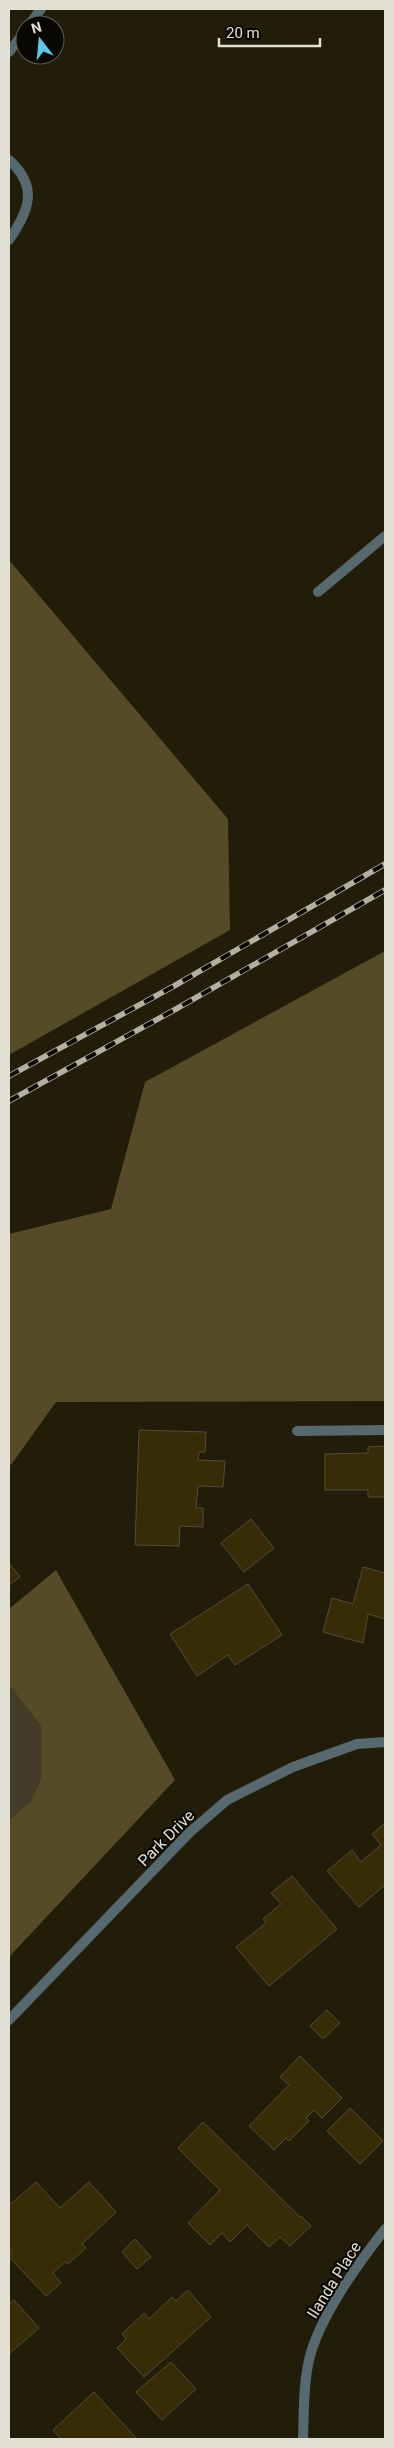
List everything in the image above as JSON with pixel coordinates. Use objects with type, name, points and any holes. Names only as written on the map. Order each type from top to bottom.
[{"type":"street","points":[[9,160],[26,181],[29,199],[24,218],[9,240]]},
{"type":"street","points":[[318,592],[385,536]]},
{"type":"street","points":[[297,1431],[385,1430]]},
{"type":"street","name":"Park Drive","points":[[9,2020],[190,1832],[227,1800],[293,1767],[358,1744],[385,1742]]},
{"type":"street","name":"Ilanda Place","points":[[303,2439],[304,2400],[309,2358],[326,2316],[385,2228]]},
{"type":"shaded area","points":[[9,560],[228,819],[230,930],[9,1055]]},
{"type":"shaded area","points":[[385,951],[385,1401],[56,1402],[11,1465],[9,1464],[9,1234],[111,1209],[145,1082]]},
{"type":"shaded area","points":[[56,1570],[175,1780],[9,1957],[9,1820],[31,1801],[41,1778],[41,1726],[9,1685],[9,1609]]},
{"type":"shaded area","points":[[9,1685],[41,1726],[41,1778],[31,1801],[9,1820]]},
{"type":"building","points":[[139,1430],[206,1432],[205,1452],[199,1452],[198,1460],[225,1461],[223,1487],[198,1486],[196,1508],[203,1508],[203,1527],[180,1526],[179,1546],[135,1545]]},
{"type":"building","points":[[385,1446],[385,1497],[368,1497],[368,1490],[325,1490],[325,1454],[368,1453],[368,1447]]},
{"type":"building","points":[[251,1519],[274,1548],[244,1572],[221,1543]]},
{"type":"building","points":[[9,1563],[20,1577],[9,1585]]},
{"type":"building","points":[[363,1567],[385,1573],[385,1619],[368,1614],[363,1643],[323,1632],[332,1598],[353,1604]]},
{"type":"building","points":[[248,1584],[282,1635],[235,1665],[228,1655],[197,1676],[170,1634]]},
{"type":"building","points":[[385,1823],[385,1885],[359,1907],[327,1871],[352,1850],[361,1862],[381,1845],[372,1834]]},
{"type":"building","points":[[292,1876],[337,1929],[269,1986],[236,1947],[266,1923],[263,1919],[281,1904],[271,1893]]},
{"type":"building","points":[[327,2010],[340,2023],[323,2039],[310,2026]]},
{"type":"building","points":[[300,2056],[342,2098],[322,2118],[314,2110],[306,2118],[309,2121],[289,2141],[286,2138],[274,2150],[249,2126],[289,2085],[280,2077]]},
{"type":"building","points":[[350,2108],[383,2141],[360,2164],[327,2131]]},
{"type":"building","points":[[203,2122],[311,2226],[290,2246],[280,2237],[269,2247],[247,2225],[230,2242],[222,2233],[210,2245],[188,2223],[220,2190],[178,2148]]},
{"type":"building","points":[[36,2182],[60,2208],[89,2182],[116,2212],[82,2244],[86,2248],[68,2264],[65,2262],[53,2273],[61,2283],[46,2296],[9,2257],[12,2253],[9,2249],[9,2202],[11,2204]]},
{"type":"building","points":[[135,2239],[151,2257],[137,2269],[122,2252]]},
{"type":"building","points":[[188,2290],[211,2317],[144,2377],[117,2348],[126,2339],[122,2334],[144,2313],[149,2319],[172,2297],[176,2301]]},
{"type":"building","points":[[14,2300],[39,2328],[9,2354],[9,2304]]},
{"type":"building","points":[[171,2362],[196,2389],[162,2420],[136,2392]]},
{"type":"building","points":[[94,2392],[137,2439],[61,2439],[53,2430]]},
{"type":"railway","points":[[9,1076],[174,986],[385,864]]},
{"type":"railway","points":[[9,1101],[385,890]]}]
